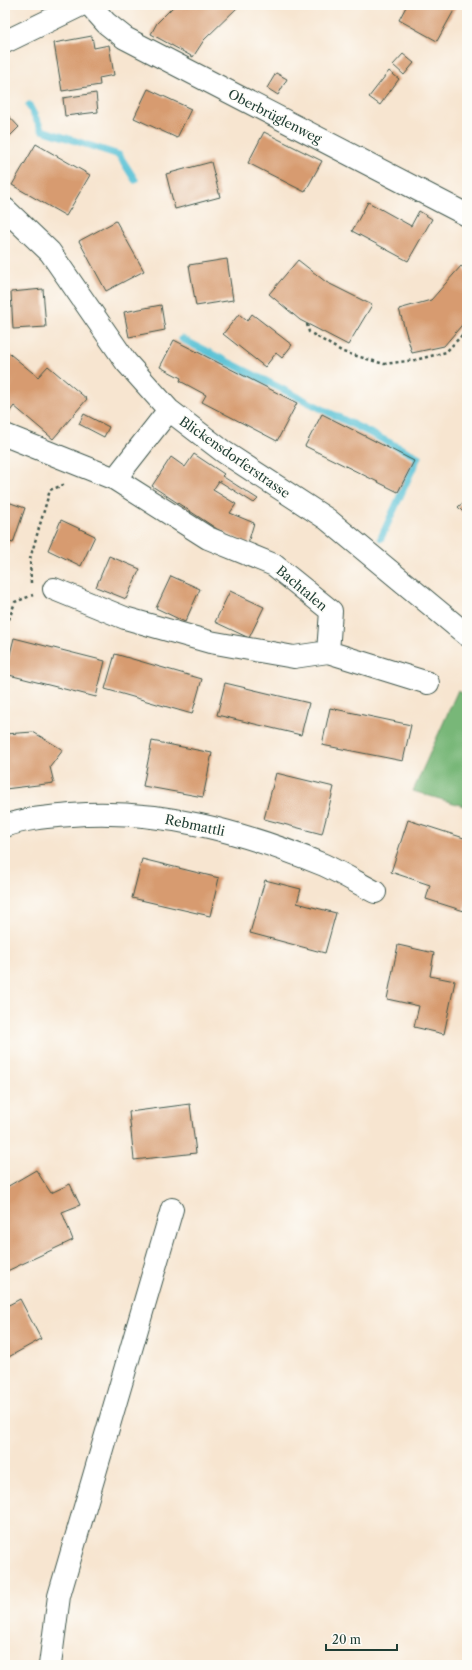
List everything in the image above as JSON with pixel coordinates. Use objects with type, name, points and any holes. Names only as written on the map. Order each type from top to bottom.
[{"type":"street","points":[[5,42],[50,12],[81,5]]},
{"type":"street","name":"Oberbrüglenweg","points":[[90,5],[106,23],[125,38],[467,215]]},
{"type":"street","name":"Blickensdorferstrasse","points":[[5,209],[50,252],[126,362],[169,410],[224,452],[327,519],[467,635]]},
{"type":"street","points":[[115,479],[169,410]]},
{"type":"street","name":"Bachtalen","points":[[5,435],[115,479],[208,538],[274,565],[331,611],[328,652]]},
{"type":"street","points":[[47,587],[125,618],[210,642],[294,657],[328,652],[428,683]]},
{"type":"street","name":"Rebmattli","points":[[5,826],[26,819],[97,813],[177,820],[255,839],[325,866],[375,892]]},
{"type":"street","points":[[50,1665],[59,1596],[172,1209]]},
{"type":"path","points":[[307,324],[309,332],[343,352],[384,364],[416,360],[446,352],[467,330]]},
{"type":"path","points":[[47,587],[31,583],[30,559],[50,490]]},
{"type":"path","points":[[5,631],[15,602],[33,595],[47,587]]},
{"type":"green space","points":[[458,690],[467,697],[467,807],[413,791]]},
{"type":"building","points":[[175,5],[239,6],[204,40],[193,57],[151,34],[157,23]]},
{"type":"building","points":[[407,5],[457,5],[437,41],[399,20]]},
{"type":"building","points":[[92,36],[94,48],[109,45],[114,75],[99,78],[100,85],[62,91],[54,43]]},
{"type":"building","points":[[403,54],[414,63],[404,75],[393,65]]},
{"type":"building","points":[[389,71],[399,79],[380,105],[369,97]]},
{"type":"building","points":[[276,73],[287,79],[278,95],[267,88]]},
{"type":"building","points":[[148,89],[191,109],[177,138],[134,118]]},
{"type":"building","points":[[96,93],[98,112],[65,116],[63,98]]},
{"type":"building","points":[[5,112],[19,127],[5,141]]},
{"type":"building","points":[[264,132],[322,161],[305,192],[248,163]]},
{"type":"building","points":[[36,144],[90,175],[66,216],[12,185]]},
{"type":"building","points":[[211,162],[220,197],[175,209],[166,174]]},
{"type":"building","points":[[368,202],[411,226],[419,211],[432,219],[408,261],[352,231]]},
{"type":"building","points":[[116,221],[144,271],[106,291],[79,241]]},
{"type":"building","points":[[227,259],[233,300],[196,306],[189,265]]},
{"type":"building","points":[[298,260],[326,282],[372,305],[348,345],[300,320],[269,294]]},
{"type":"building","points":[[461,266],[467,271],[467,319],[444,346],[412,353],[399,309],[431,300]]},
{"type":"building","points":[[43,289],[46,327],[13,329],[11,292]]},
{"type":"building","points":[[161,305],[165,330],[129,337],[124,312]]},
{"type":"building","points":[[239,314],[247,321],[252,314],[292,345],[282,358],[276,353],[265,367],[223,334]]},
{"type":"building","points":[[174,340],[297,403],[277,441],[202,402],[206,395],[180,381],[181,378],[160,367]]},
{"type":"building","points":[[5,350],[38,377],[48,366],[87,399],[53,439],[14,406],[8,414],[5,411]]},
{"type":"building","points":[[84,414],[109,427],[104,437],[79,424]]},
{"type":"building","points":[[322,414],[414,461],[398,492],[305,446]]},
{"type":"building","points":[[194,454],[224,474],[222,476],[258,499],[254,503],[219,481],[213,490],[236,504],[230,513],[254,523],[248,543],[217,529],[152,486],[171,457],[185,467]]},
{"type":"building","points":[[467,499],[467,516],[458,507]]},
{"type":"building","points":[[5,501],[25,508],[13,543],[10,542],[5,555]]},
{"type":"building","points":[[61,520],[95,536],[81,566],[48,550]]},
{"type":"building","points":[[109,556],[140,569],[126,599],[96,587]]},
{"type":"building","points":[[171,576],[200,589],[185,622],[156,608]]},
{"type":"building","points":[[230,591],[264,607],[249,638],[215,622]]},
{"type":"building","points":[[14,638],[105,661],[96,697],[5,674]]},
{"type":"building","points":[[115,654],[202,679],[192,714],[105,689]]},
{"type":"building","points":[[225,683],[309,703],[301,735],[217,715]]},
{"type":"building","points":[[330,708],[411,725],[403,761],[322,745]]},
{"type":"building","points":[[33,732],[63,750],[50,767],[54,783],[5,789],[5,734]]},
{"type":"building","points":[[152,741],[212,753],[203,797],[143,786]]},
{"type":"building","points":[[276,773],[334,787],[322,834],[264,819]]},
{"type":"building","points":[[408,820],[467,839],[467,901],[464,911],[426,899],[430,885],[391,872]]},
{"type":"building","points":[[142,859],[219,878],[210,916],[132,898]]},
{"type":"building","points":[[265,880],[301,889],[297,903],[336,913],[325,953],[250,933]]},
{"type":"building","points":[[398,945],[434,953],[430,976],[455,981],[444,1034],[414,1027],[419,1006],[387,999]]},
{"type":"building","points":[[190,1104],[196,1153],[134,1160],[129,1112]]},
{"type":"building","points":[[36,1170],[51,1193],[70,1184],[80,1205],[62,1212],[73,1240],[5,1272],[5,1188]]},
{"type":"building","points":[[20,1299],[41,1339],[5,1359],[5,1307]]},
{"type":"waterway","points":[[29,105],[42,130],[119,155],[135,180]]},
{"type":"waterway","points":[[182,339],[418,457],[381,538]]}]
